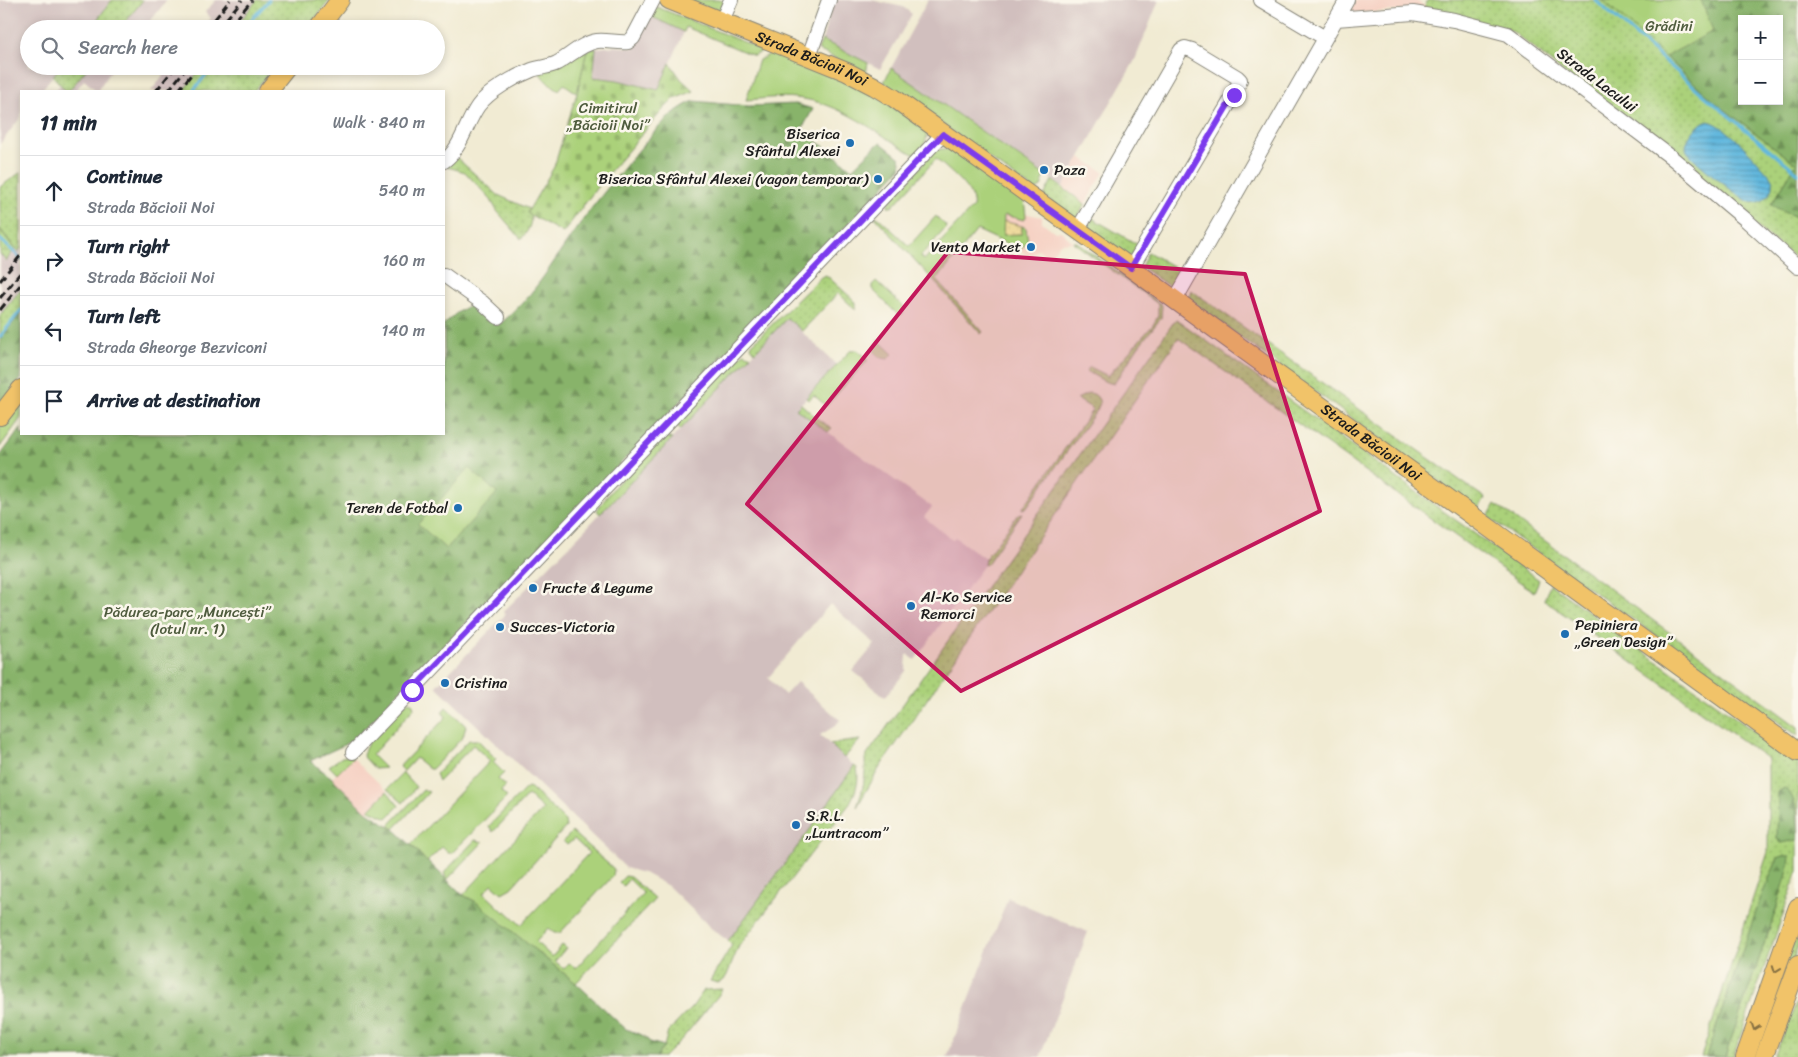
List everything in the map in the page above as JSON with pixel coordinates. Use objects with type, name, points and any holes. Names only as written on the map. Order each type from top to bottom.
[{"type":"main road","points":[[325,20],[340,0]]},
{"type":"main road","name":"Strada Băcioii Noi","points":[[669,0],[809,56],[874,86],[1131,268],[1798,752]]},
{"type":"main road","points":[[269,90],[281,75]]},
{"type":"main road","points":[[0,416],[20,390]]},
{"type":"main road","points":[[1745,1057],[1798,907]]},
{"type":"main road","points":[[1764,1057],[1798,965]]},
{"type":"street","points":[[445,160],[456,148],[467,123],[479,105],[488,96],[505,84],[532,70],[556,64],[590,43],[597,41],[628,42],[633,38],[653,0]]},
{"type":"street","points":[[722,21],[731,0]]},
{"type":"street","points":[[809,56],[830,0]]},
{"type":"street","points":[[1261,0],[1325,38]]},
{"type":"street","points":[[1175,300],[1347,0]]},
{"type":"street","name":"Strada Lacului","points":[[1336,19],[1413,13],[1454,20],[1508,34],[1671,157],[1798,267]]},
{"type":"street","points":[[1077,230],[1181,50],[1185,48],[1192,50],[1237,77],[1240,80],[1240,85],[1131,268]]},
{"type":"street","points":[[353,752],[943,134]]},
{"type":"street","points":[[445,276],[483,303],[498,317]]},
{"type":"highlighted area","points":[[948,252],[1245,274],[1320,511],[961,691],[747,504]]},
{"type":"shaded area","points":[[0,0],[112,0],[97,20],[20,20],[20,75],[53,75],[42,90],[20,90],[20,118],[0,144]]},
{"type":"shaded area","points":[[130,0],[167,0],[151,20],[113,20]]},
{"type":"shaded area","points":[[216,0],[330,0],[313,20],[209,20],[211,18],[205,12]]},
{"type":"shaded area","points":[[834,0],[871,0],[903,7],[912,14],[880,69],[822,40]]},
{"type":"shaded area","points":[[928,0],[1159,0],[1135,60],[1063,187],[891,68]]},
{"type":"shaded area","points":[[1355,0],[1414,0],[1425,6],[1423,10],[1348,13]]},
{"type":"shaded area","points":[[648,15],[684,32],[659,90],[617,80],[593,77],[596,48],[615,46],[633,48]]},
{"type":"shaded area","points":[[68,75],[108,75],[98,90],[84,80],[76,90],[56,90]]},
{"type":"shaded area","points":[[164,75],[267,75],[255,90],[152,90]]},
{"type":"shaded area","points":[[1080,157],[1104,172],[1085,204],[1063,187]]},
{"type":"shaded area","points":[[995,207],[1042,217],[1042,222],[1055,232],[1061,231],[1073,242],[1060,243],[1049,258],[1038,249],[1030,258],[1020,250],[977,230]]},
{"type":"shaded area","points":[[20,218],[20,314],[0,339],[0,254],[15,249],[5,237]]},
{"type":"shaded area","points":[[787,318],[837,365],[796,409],[932,507],[924,517],[952,540],[955,537],[985,559],[984,565],[915,660],[907,654],[906,671],[885,697],[853,671],[875,644],[830,604],[768,678],[785,695],[797,682],[840,720],[835,726],[820,735],[854,766],[728,941],[712,929],[668,886],[646,874],[626,868],[436,686],[505,615],[503,612],[575,540]]},
{"type":"shaded area","points":[[353,758],[387,791],[367,812],[332,778]]},
{"type":"shaded area","points":[[1008,898],[1088,932],[1040,1057],[947,1057]]},
{"type":"green space","points":[[112,0],[143,0],[127,20],[97,20]]},
{"type":"green space","points":[[257,0],[330,0],[313,20],[241,20]]},
{"type":"green space","points":[[686,0],[719,0],[725,2],[721,12]]},
{"type":"green space","points":[[1428,0],[1603,0],[1716,103],[1797,164],[1771,204],[1798,218],[1798,260],[1512,31],[1423,10]]},
{"type":"green space","points":[[1603,0],[1798,0],[1798,218],[1771,205],[1796,164],[1716,103]]},
{"type":"green space","name":"Grădini","points":[[1603,0],[1701,0],[1713,31],[1665,57]]},
{"type":"green space","points":[[657,7],[764,50],[754,56],[686,27],[684,32],[648,15]]},
{"type":"green space","points":[[822,40],[868,63],[866,73],[818,50]]},
{"type":"green space","name":"Cimitirul „Băcioii Noi”","points":[[596,48],[593,77],[617,80],[658,90],[670,63],[681,79],[694,91],[674,99],[661,112],[601,182],[563,233],[527,213],[554,167],[577,93],[587,50]]},
{"type":"green space","points":[[587,50],[577,93],[564,84],[559,90],[546,81],[538,71]]},
{"type":"green space","points":[[772,53],[836,76],[884,101],[925,130],[927,134],[923,147],[919,152],[913,154],[828,105],[784,97],[746,100],[759,60]]},
{"type":"green space","points":[[891,68],[1045,175],[1041,187],[1036,190],[1022,182],[884,82]]},
{"type":"green space","points":[[82,75],[70,90],[65,90],[53,76]]},
{"type":"green space","points":[[196,75],[267,75],[255,90],[184,90]]},
{"type":"green space","name":"Pădurea-parc „Muncești” (lotul nr. 1)","points":[[694,101],[749,106],[796,104],[813,109],[802,129],[852,169],[880,142],[900,158],[902,167],[653,430],[358,736],[344,745],[310,761],[332,778],[367,812],[394,829],[463,895],[475,901],[576,983],[626,1029],[642,1035],[650,1042],[664,1046],[656,1057],[0,1057],[0,456],[20,429],[20,435],[445,435],[445,323],[460,311],[474,305],[479,305],[497,326],[509,316],[531,293],[598,199],[638,151],[670,116]]},
{"type":"green space","points":[[952,149],[1024,199],[1026,217],[1024,220],[1004,215],[1003,235],[1022,234],[1022,226],[1026,228],[1028,241],[1020,250],[977,230],[937,280],[983,332],[981,334],[874,216],[879,218],[909,246],[936,216],[946,226],[921,256],[924,260],[973,207],[973,201],[966,188],[936,159],[892,207],[888,206],[888,204],[934,151]]},
{"type":"green space","points":[[456,157],[498,195],[529,209],[527,213],[531,214],[530,225],[521,239],[497,211],[491,200],[465,172],[447,167]]},
{"type":"green space","points":[[20,173],[20,249],[18,252],[0,229],[0,187]]},
{"type":"green space","points":[[1052,180],[1085,204],[1076,220],[1044,196]]},
{"type":"green space","points":[[1092,218],[1140,246],[1129,258],[1087,229]]},
{"type":"green space","points":[[1211,226],[1176,285],[1170,287],[1141,267],[1148,252],[1181,271]]},
{"type":"green space","points":[[0,229],[15,249],[6,261],[0,254]]},
{"type":"green space","points":[[1073,242],[1077,242],[1162,305],[1161,318],[1138,347],[1114,384],[1106,382],[1086,371],[1090,367],[1108,376],[1153,325],[1158,316],[1158,304]]},
{"type":"green space","points":[[826,275],[856,302],[856,310],[838,293],[802,331],[787,318],[755,352],[751,347],[752,344],[821,277]]},
{"type":"green space","points":[[876,281],[904,307],[903,314],[898,315],[872,289],[872,285]]},
{"type":"green space","points":[[20,290],[20,314],[0,339],[0,315]]},
{"type":"green space","points":[[1191,290],[1485,498],[1478,510],[1188,299]]},
{"type":"green space","points":[[20,314],[20,380],[0,405],[0,339]]},
{"type":"green space","points":[[1176,319],[1539,580],[1534,592],[1178,338],[880,767],[857,807],[864,783],[865,758]]},
{"type":"green space","points":[[878,340],[893,354],[888,359],[881,358],[874,352],[873,348]]},
{"type":"green space","points":[[851,350],[857,350],[866,357],[867,361],[826,406],[814,395],[808,400],[806,398]]},
{"type":"green space","points":[[745,353],[751,356],[680,430],[677,425],[678,421]]},
{"type":"green space","points":[[1089,393],[1095,395],[1100,403],[1097,410],[1026,508],[1022,509],[1093,409],[1077,399]]},
{"type":"green space","points":[[20,401],[20,419],[0,447],[0,427]]},
{"type":"green space","points":[[801,404],[820,421],[832,428],[828,432],[796,409]]},
{"type":"green space","points":[[667,437],[672,439],[600,514],[597,510],[615,486],[660,440]]},
{"type":"green space","name":"Teren de Fotbal","points":[[469,468],[497,493],[446,549],[418,524]]},
{"type":"green space","points":[[1495,504],[1798,727],[1798,736],[1488,517]]},
{"type":"green space","points":[[1022,513],[987,564],[984,565],[985,559],[1018,514]]},
{"type":"green space","points":[[1550,584],[1798,763],[1798,871],[1733,1057],[1701,1057],[1768,852],[1768,759],[1544,600]]},
{"type":"green space","points":[[408,701],[413,704],[414,708],[372,755],[385,768],[375,769],[363,756],[365,749],[381,727]]},
{"type":"green space","points":[[446,707],[466,726],[463,737],[432,769],[429,769],[416,758],[404,771],[399,767],[446,717],[442,712]]},
{"type":"green space","points":[[469,740],[478,740],[496,759],[493,762],[504,773],[498,779],[506,786],[501,791],[507,797],[452,853],[448,853],[442,847],[427,862],[411,844],[490,761],[473,745],[439,781],[436,774]]},
{"type":"green space","points":[[860,740],[844,758],[830,744]]},
{"type":"green space","points":[[342,757],[353,758],[337,774],[329,766]]},
{"type":"green space","points":[[854,766],[857,768],[858,773],[857,783],[848,806],[739,946],[724,980],[718,983],[710,981],[732,945],[728,941]]},
{"type":"green space","points":[[403,773],[416,787],[403,803],[387,789]]},
{"type":"green space","points":[[528,787],[565,821],[566,827],[511,888],[502,893],[492,884],[484,893],[521,925],[589,853],[574,839],[567,845],[563,841],[572,832],[614,869],[613,876],[560,933],[554,933],[548,928],[536,942],[552,957],[562,945],[566,948],[555,961],[564,969],[569,963],[576,968],[643,893],[629,879],[623,886],[619,882],[625,876],[630,877],[655,899],[576,983],[475,901],[463,895],[543,809],[528,795],[493,832],[489,826]]},
{"type":"green space","points":[[1784,788],[1789,792],[1795,803],[1798,840],[1781,843],[1777,838],[1778,792]]},
{"type":"green space","points":[[423,790],[429,792],[394,829],[389,825]]},
{"type":"green space","points":[[387,791],[399,806],[387,818],[369,810]]},
{"type":"green space","points":[[475,840],[483,842],[447,880],[444,873]]},
{"type":"green space","points":[[1790,856],[1786,877],[1725,1057],[1706,1057],[1761,897],[1778,858]]},
{"type":"green space","points":[[1798,930],[1798,946],[1758,1057],[1753,1057]]},
{"type":"green space","points":[[722,989],[681,1040],[664,1057],[656,1057],[664,1046],[668,1032],[693,1006],[704,990]]},
{"type":"green space","points":[[1798,999],[1798,1057],[1774,1057]]},
{"type":"sand","points":[[1003,221],[1022,226],[1022,234],[1003,235]]},
{"type":"water","points":[[1706,121],[1721,127],[1730,134],[1768,173],[1773,181],[1773,186],[1765,199],[1754,203],[1745,199],[1727,187],[1687,151],[1686,147],[1689,138],[1695,129]]},
{"type":"waterway","points":[[251,20],[269,0]]},
{"type":"waterway","points":[[1595,0],[1705,96],[1798,173]]},
{"type":"waterway","points":[[194,90],[206,75]]},
{"type":"waterway","points":[[0,239],[20,258]]},
{"type":"waterway","points":[[0,337],[20,311]]},
{"type":"railway","points":[[214,20],[230,0]]},
{"type":"railway","points":[[225,20],[242,0]]},
{"type":"railway","points":[[235,20],[252,0]]},
{"type":"railway","points":[[157,90],[169,75]]},
{"type":"railway","points":[[169,90],[181,75]]},
{"type":"railway","points":[[179,90],[191,75]]},
{"type":"railway","points":[[0,281],[20,256]]},
{"type":"railway","points":[[0,298],[20,273]]},
{"type":"railway","points":[[0,310],[20,285]]},
{"type":"place","name":"Biserica Sfântul Alexei","points":[[850,143]]},
{"type":"place","name":"Paza","points":[[1044,170]]},
{"type":"place","name":"Biserica Sfântul Alexei (vagon temporar)","points":[[878,179]]},
{"type":"place","name":"Vento Market","points":[[1031,247]]},
{"type":"place","name":"Teren de Fotbal","points":[[458,508]]},
{"type":"place","name":"Fructe & Legume","points":[[533,588]]},
{"type":"place","name":"Al-Ko Service Remorci","points":[[911,606]]},
{"type":"place","name":"Succes-Victoria","points":[[500,627]]},
{"type":"place","name":"Pepiniera „Green Design”","points":[[1565,634]]},
{"type":"place","name":"Cristina","points":[[445,683]]},
{"type":"place","name":"S.R.L. „Luntracom”","points":[[796,825]]},
{"type":"route","points":[[412,690],[943,134],[1131,268],[1234,95]]}]
